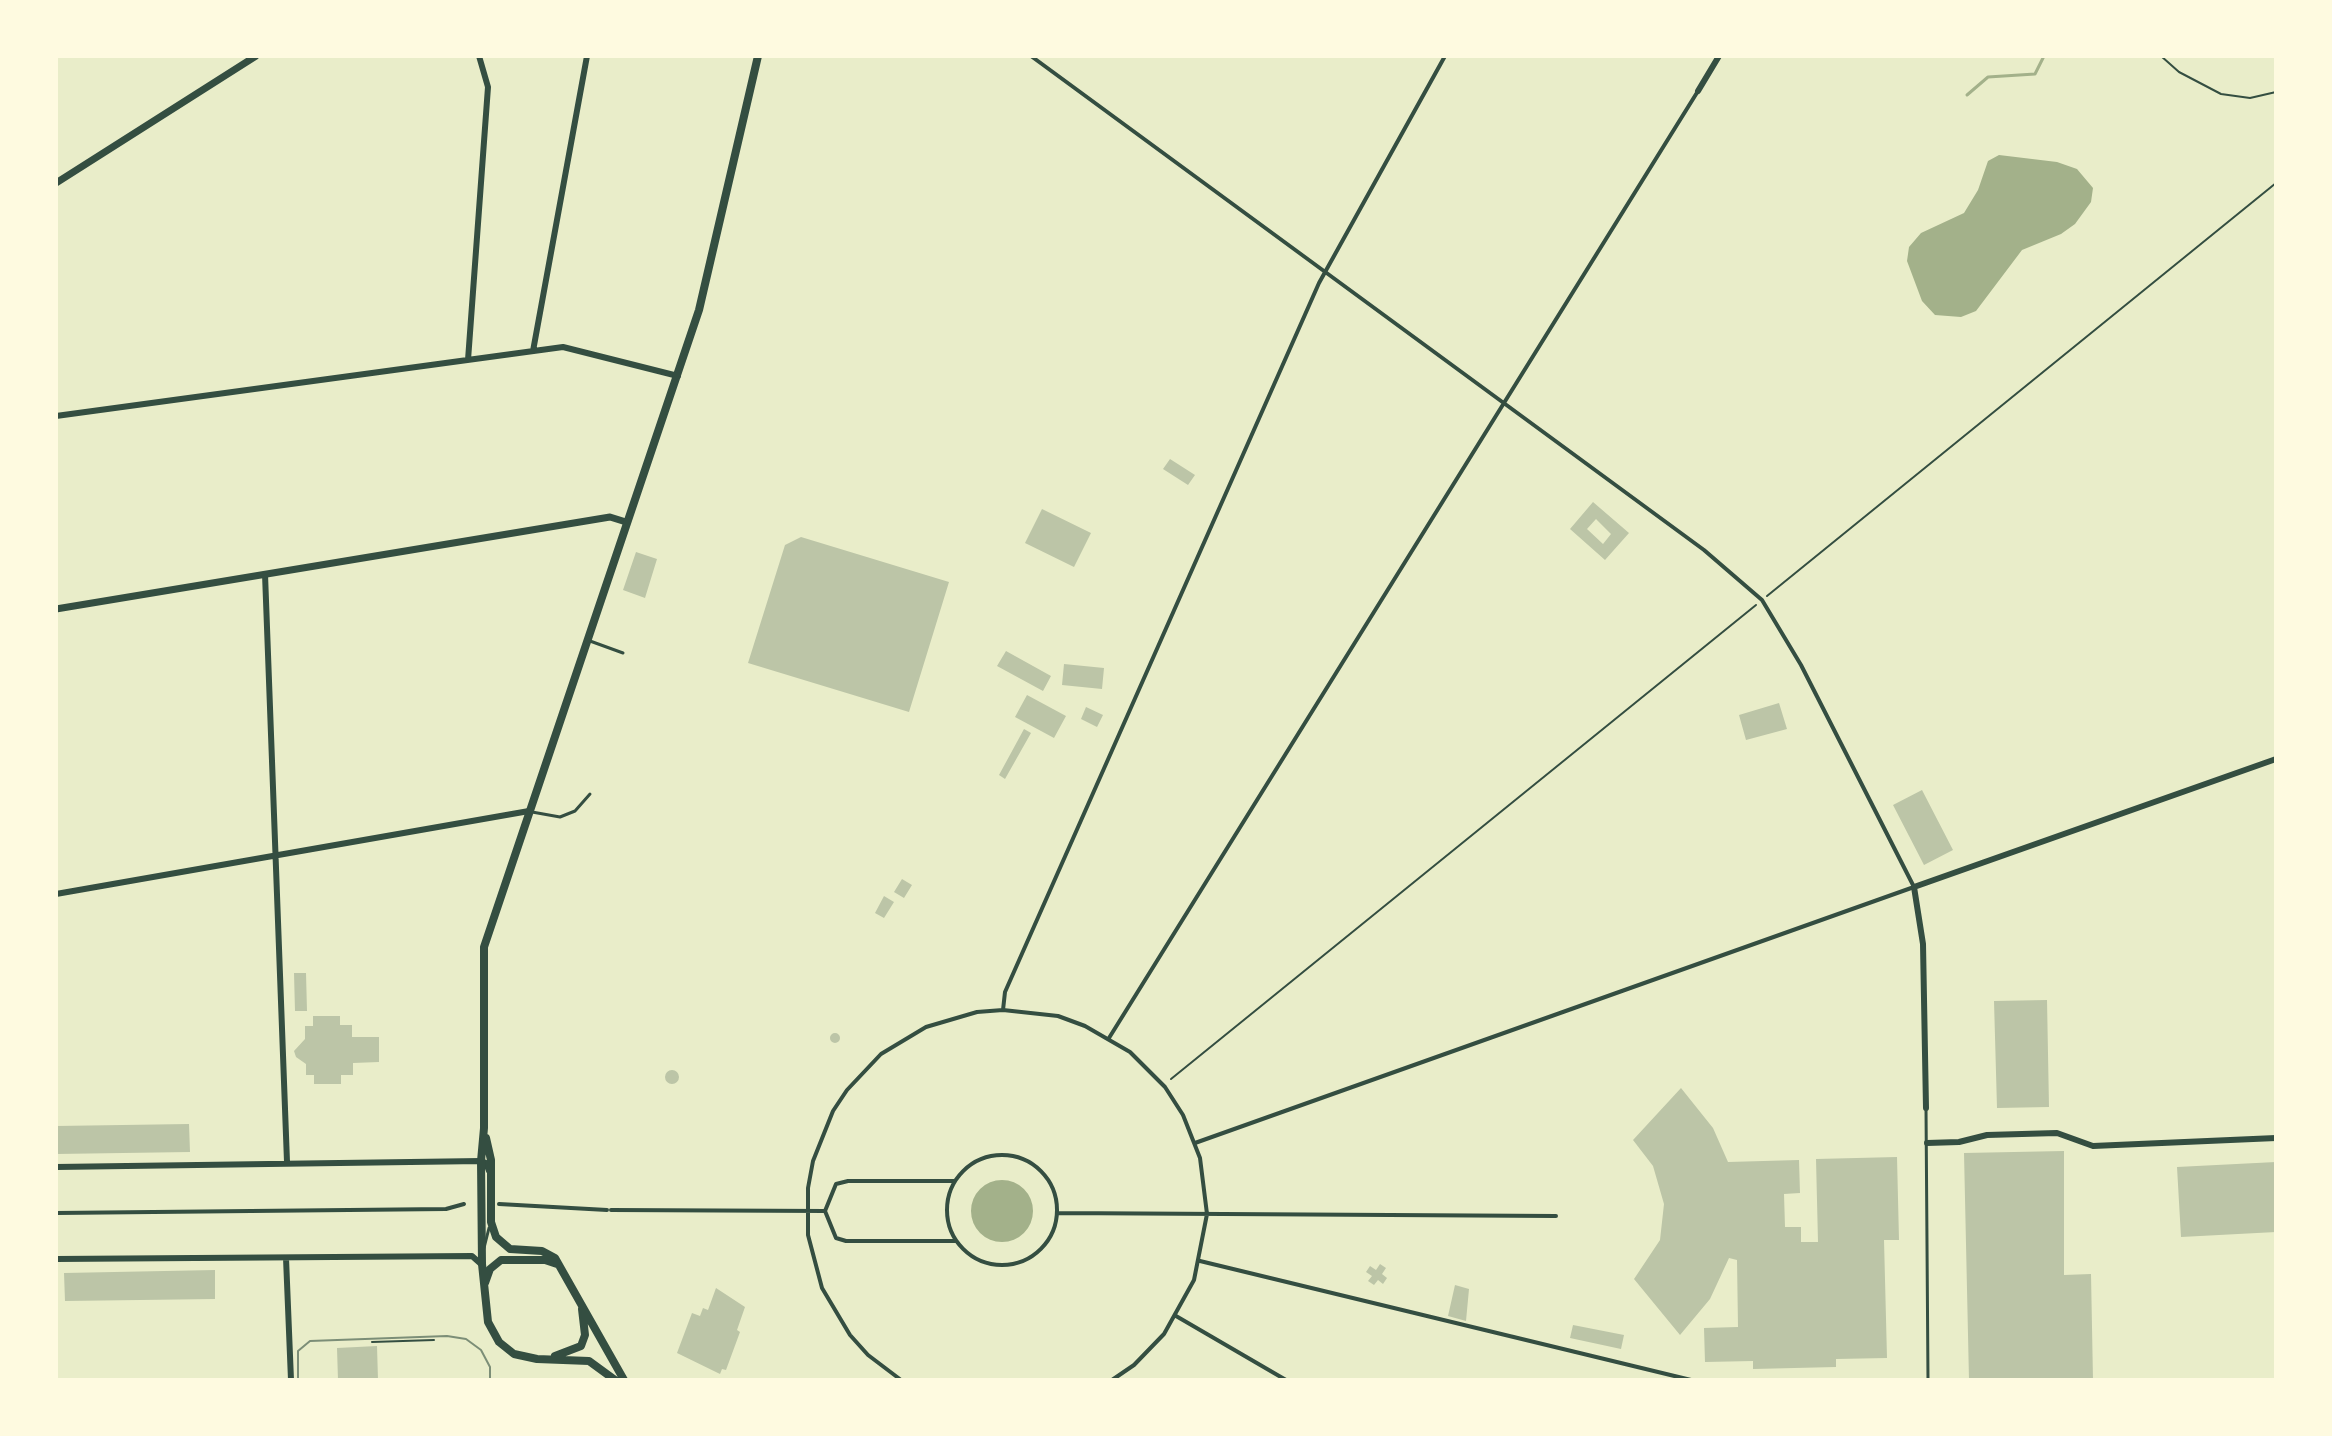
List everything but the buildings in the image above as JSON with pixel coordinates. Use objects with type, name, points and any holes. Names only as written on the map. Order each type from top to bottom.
[{"type":"main road","points":[[615,1380],[589,1361],[514,1354],[493,1334],[488,1322],[482,1264],[484,947],[678,376],[713,256],[758,56]]},
{"type":"main road","points":[[484,1128],[495,1205],[491,1222],[496,1237],[506,1247],[547,1252],[559,1266],[624,1380]]},
{"type":"main road","points":[[485,1283],[490,1269],[501,1260],[545,1260],[559,1266]]},
{"type":"main road","points":[[543,1359],[569,1353],[581,1346],[585,1335],[581,1304]]},
{"type":"street","points":[[56,183],[256,56]]},
{"type":"street","points":[[468,360],[488,87],[479,56]]},
{"type":"street","points":[[533,351],[587,56]]},
{"type":"street","points":[[1031,56],[1704,550],[1762,600],[1789,642],[1914,887],[1923,944],[1926,1108]]},
{"type":"street","points":[[1003,1010],[1005,992],[1325,272],[1445,56]]},
{"type":"street","points":[[1109,1038],[1719,56]]},
{"type":"street","points":[[56,416],[533,351],[578,348],[678,376]]},
{"type":"street","points":[[56,609],[610,517],[626,522]]},
{"type":"street","points":[[265,574],[287,1162]]},
{"type":"street","points":[[1195,1143],[2276,759]]},
{"type":"street","points":[[56,894],[529,811]]},
{"type":"street","points":[[901,1380],[868,1355],[834,1312],[813,1262],[807,1211],[813,1161],[821,1136],[840,1100],[864,1070],[903,1039],[926,1027],[977,1012],[1003,1010],[1058,1016],[1109,1038],[1130,1052],[1163,1085],[1195,1143],[1204,1177],[1207,1214],[1200,1261],[1176,1316],[1150,1350],[1116,1379]]},
{"type":"street","points":[[1927,1143],[1959,1142],[1987,1135],[2057,1133],[2093,1146],[2276,1138]]},
{"type":"street","points":[[1016,1156],[1035,1166],[1049,1181],[1057,1213],[1051,1235],[1041,1250],[1013,1264],[982,1262],[956,1241],[947,1213],[955,1181],[965,1169],[984,1158],[1016,1156]]},
{"type":"street","points":[[56,1167],[481,1161],[486,1163],[491,1179]]},
{"type":"street","points":[[955,1181],[848,1181],[836,1184],[825,1211],[836,1238],[956,1241]]},
{"type":"street","points":[[56,1213],[446,1209],[464,1204]]},
{"type":"street","points":[[495,1205],[609,1210],[825,1211]]},
{"type":"street","points":[[1057,1213],[1556,1216]]},
{"type":"street","points":[[56,1259],[468,1256],[482,1264]]},
{"type":"street","points":[[286,1258],[291,1380]]},
{"type":"street","points":[[1200,1261],[1691,1380]]},
{"type":"street","points":[[1176,1316],[1286,1380]]},
{"type":"lane","points":[[586,640],[623,653]]},
{"type":"lane","points":[[529,811],[560,817],[575,811],[590,794]]},
{"type":"lane","points":[[1926,1108],[1928,1380]]},
{"type":"lane","points":[[468,1256],[482,1252],[491,1222]]},
{"type":"path","points":[[2161,56],[2179,72],[2221,94],[2250,98],[2276,92]]},
{"type":"path","points":[[1771,592],[2276,183]]},
{"type":"path","points":[[1163,1085],[1762,600]]},
{"type":"path","points":[[372,1342],[434,1340]]},
{"type":"shaded area","points":[[1999,155],[2057,162],[2077,169],[2093,188],[2091,202],[2075,224],[2061,234],[2022,250],[1976,311],[1961,317],[1935,315],[1922,301],[1907,261],[1909,247],[1921,233],[1964,213],[1978,190],[1988,161]]},
{"type":"shaded area","points":[[1002,1180],[1014,1182],[1024,1189],[1031,1199],[1031,1223],[1024,1233],[1014,1240],[1002,1242],[990,1240],[980,1233],[973,1223],[971,1211],[973,1199],[980,1189],[990,1182]]},
{"type":"waterway","points":[[1967,95],[1988,77],[2035,74],[2044,56]]},
{"type":"tram line","points":[[298,1380],[298,1351],[310,1341],[447,1336],[466,1339],[481,1350],[490,1367],[490,1380]]}]
